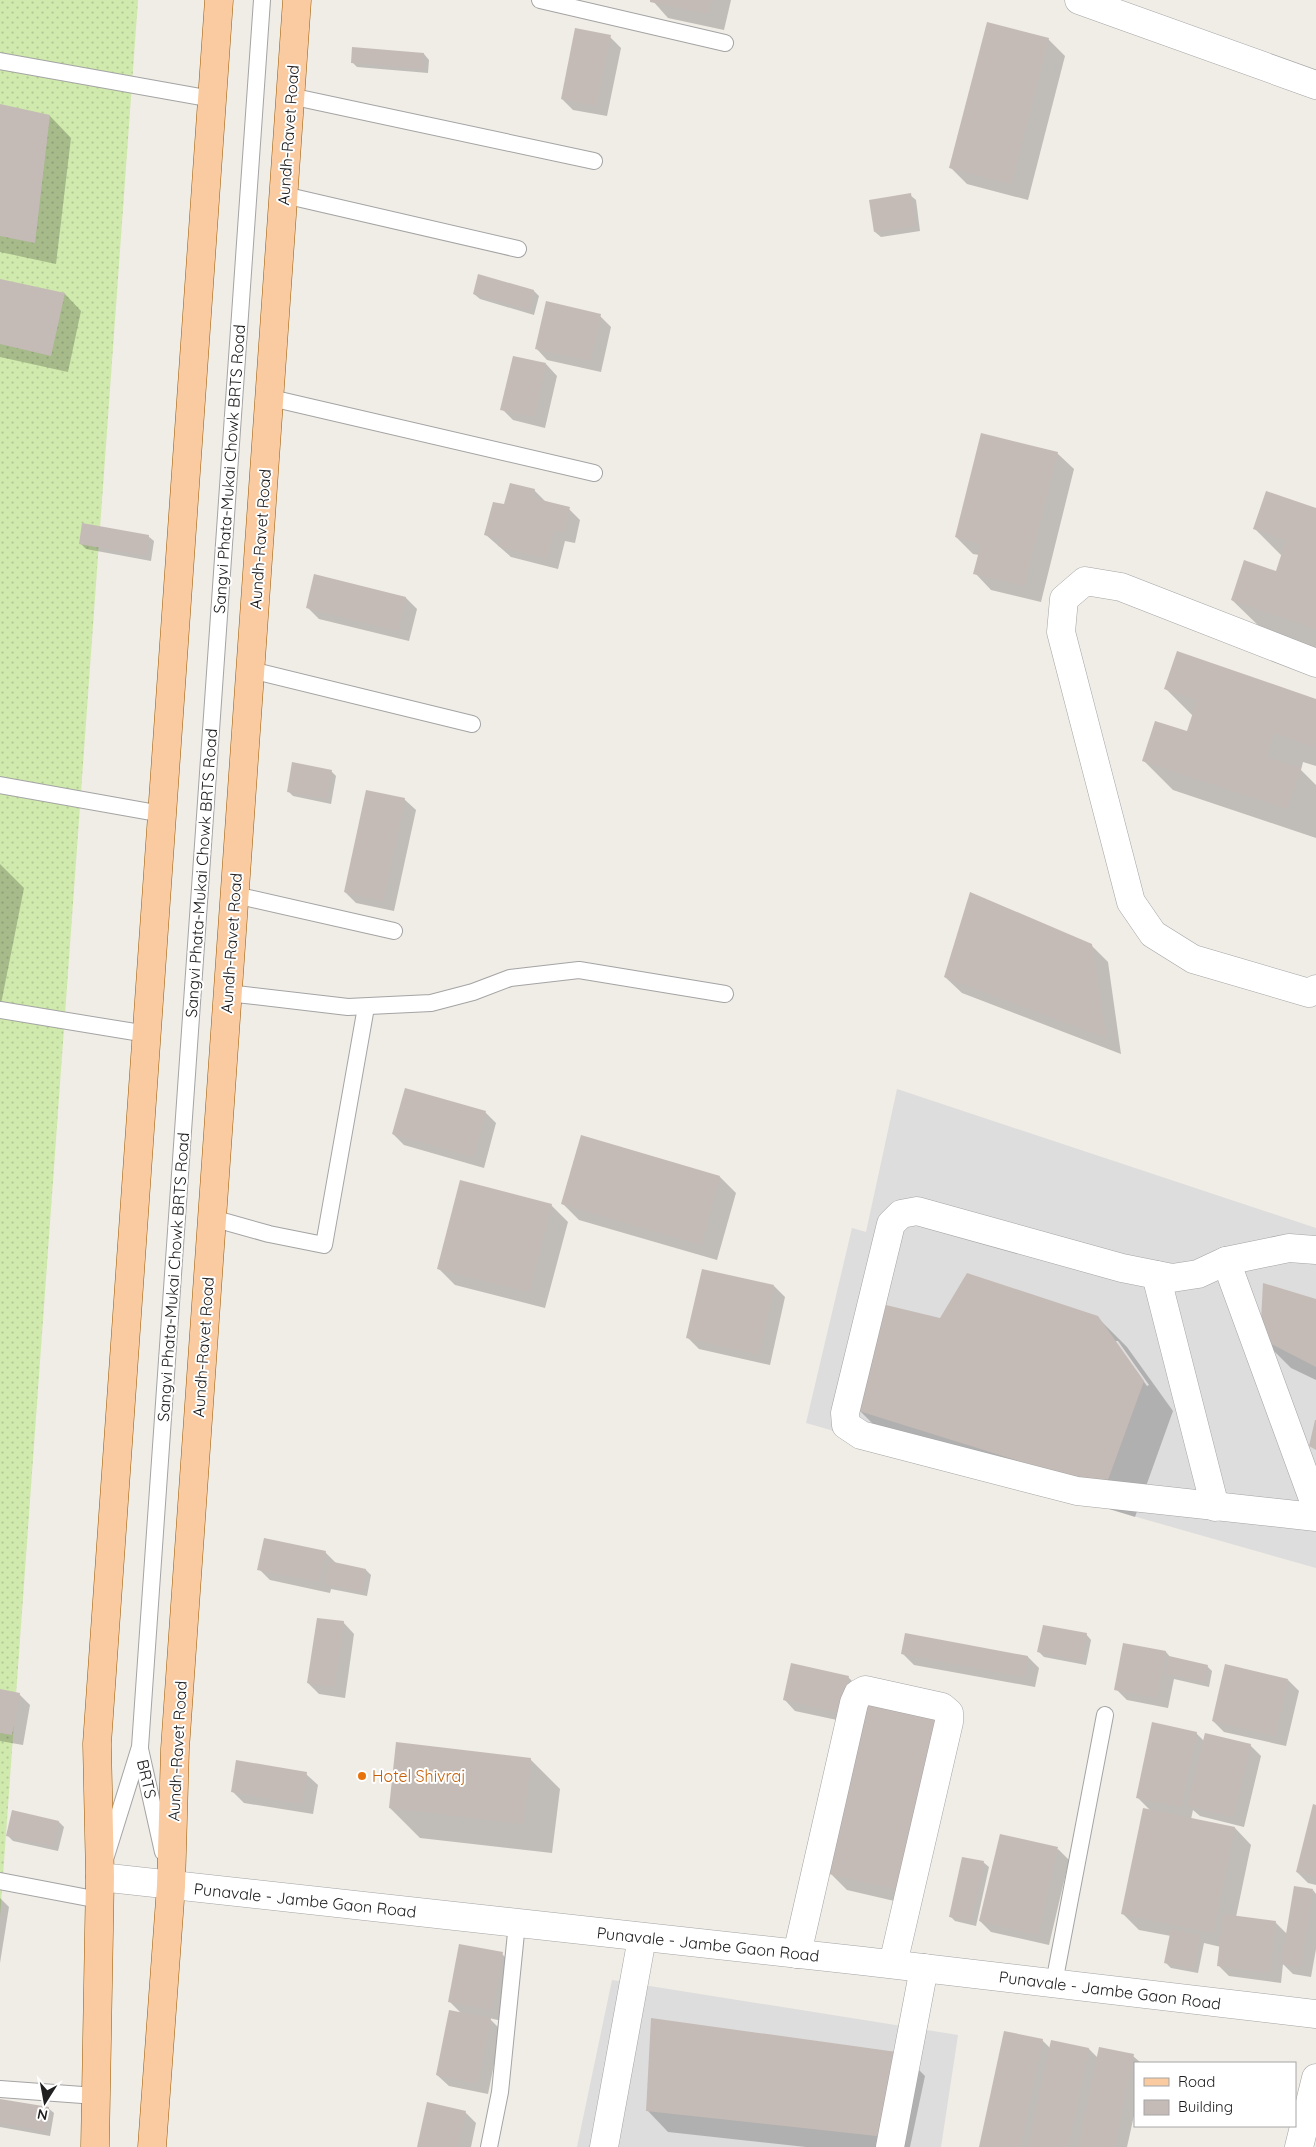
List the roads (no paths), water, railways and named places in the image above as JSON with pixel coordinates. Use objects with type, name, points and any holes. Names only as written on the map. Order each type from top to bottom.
[{"type":"main road","points":[[95,2147],[100,1889],[97,1744],[219,0]]},
{"type":"main road","name":"Aundh-Ravet Road","points":[[152,2147],[171,1886],[175,1749],[250,670],[271,398],[297,0]]},
{"type":"street","points":[[1079,0],[1316,85]]},
{"type":"street","points":[[1316,663],[1121,587],[1085,581],[1064,599],[1061,632],[1131,902],[1153,934],[1193,959],[1309,993],[1316,989]]},
{"type":"street","points":[[1316,1250],[1289,1248],[1226,1261],[1198,1274],[1172,1278],[1122,1268],[917,1211],[902,1214],[891,1224],[845,1413],[846,1425],[861,1435],[1077,1491],[1316,1518]]},
{"type":"street","points":[[1226,1261],[1316,1507]]},
{"type":"street","points":[[1156,1275],[1215,1507]]},
{"type":"street","points":[[797,1954],[854,1703],[858,1694],[865,1690],[942,1707],[948,1713],[949,1722],[893,1964]]},
{"type":"street","name":"Punavale - Jambe Gaon Road","points":[[100,1889],[171,1886],[893,1964],[1316,2014]]},
{"type":"street","points":[[604,2147],[642,1938]]},
{"type":"street","points":[[890,2147],[924,1968]]},
{"type":"street","points":[[1299,2147],[1316,2078]]},
{"type":"lane","name":"Sangvi Phata-Mukai Chowk BRTS Road","points":[[140,1746],[262,0]]},
{"type":"lane","points":[[540,0],[725,43]]},
{"type":"lane","points":[[0,61],[212,99]]},
{"type":"lane","points":[[290,96],[594,161]]},
{"type":"lane","points":[[284,195],[518,249]]},
{"type":"lane","points":[[271,398],[594,473]]},
{"type":"lane","points":[[250,670],[472,724]]},
{"type":"lane","points":[[0,785],[162,814]]},
{"type":"lane","points":[[234,896],[394,931]]},
{"type":"lane","points":[[228,993],[348,1007],[431,1004],[473,992],[510,978],[579,970],[725,994]]},
{"type":"lane","points":[[212,1218],[269,1234],[324,1245],[366,1006]]},
{"type":"lane","points":[[0,1010],[147,1034]]},
{"type":"lane","points":[[1054,1983],[1106,1715]]},
{"type":"lane","name":"BRTS","points":[[140,1746],[171,1886]]},
{"type":"lane","name":"BRTS","points":[[100,1889],[140,1746]]},
{"type":"lane","points":[[0,1881],[100,1889]]},
{"type":"lane","points":[[489,2147],[500,2092],[517,1923]]},
{"type":"lane","points":[[0,2089],[96,2096]]},
{"type":"place","name":"Hotel Shivraj","points":[[362,1776]]}]
